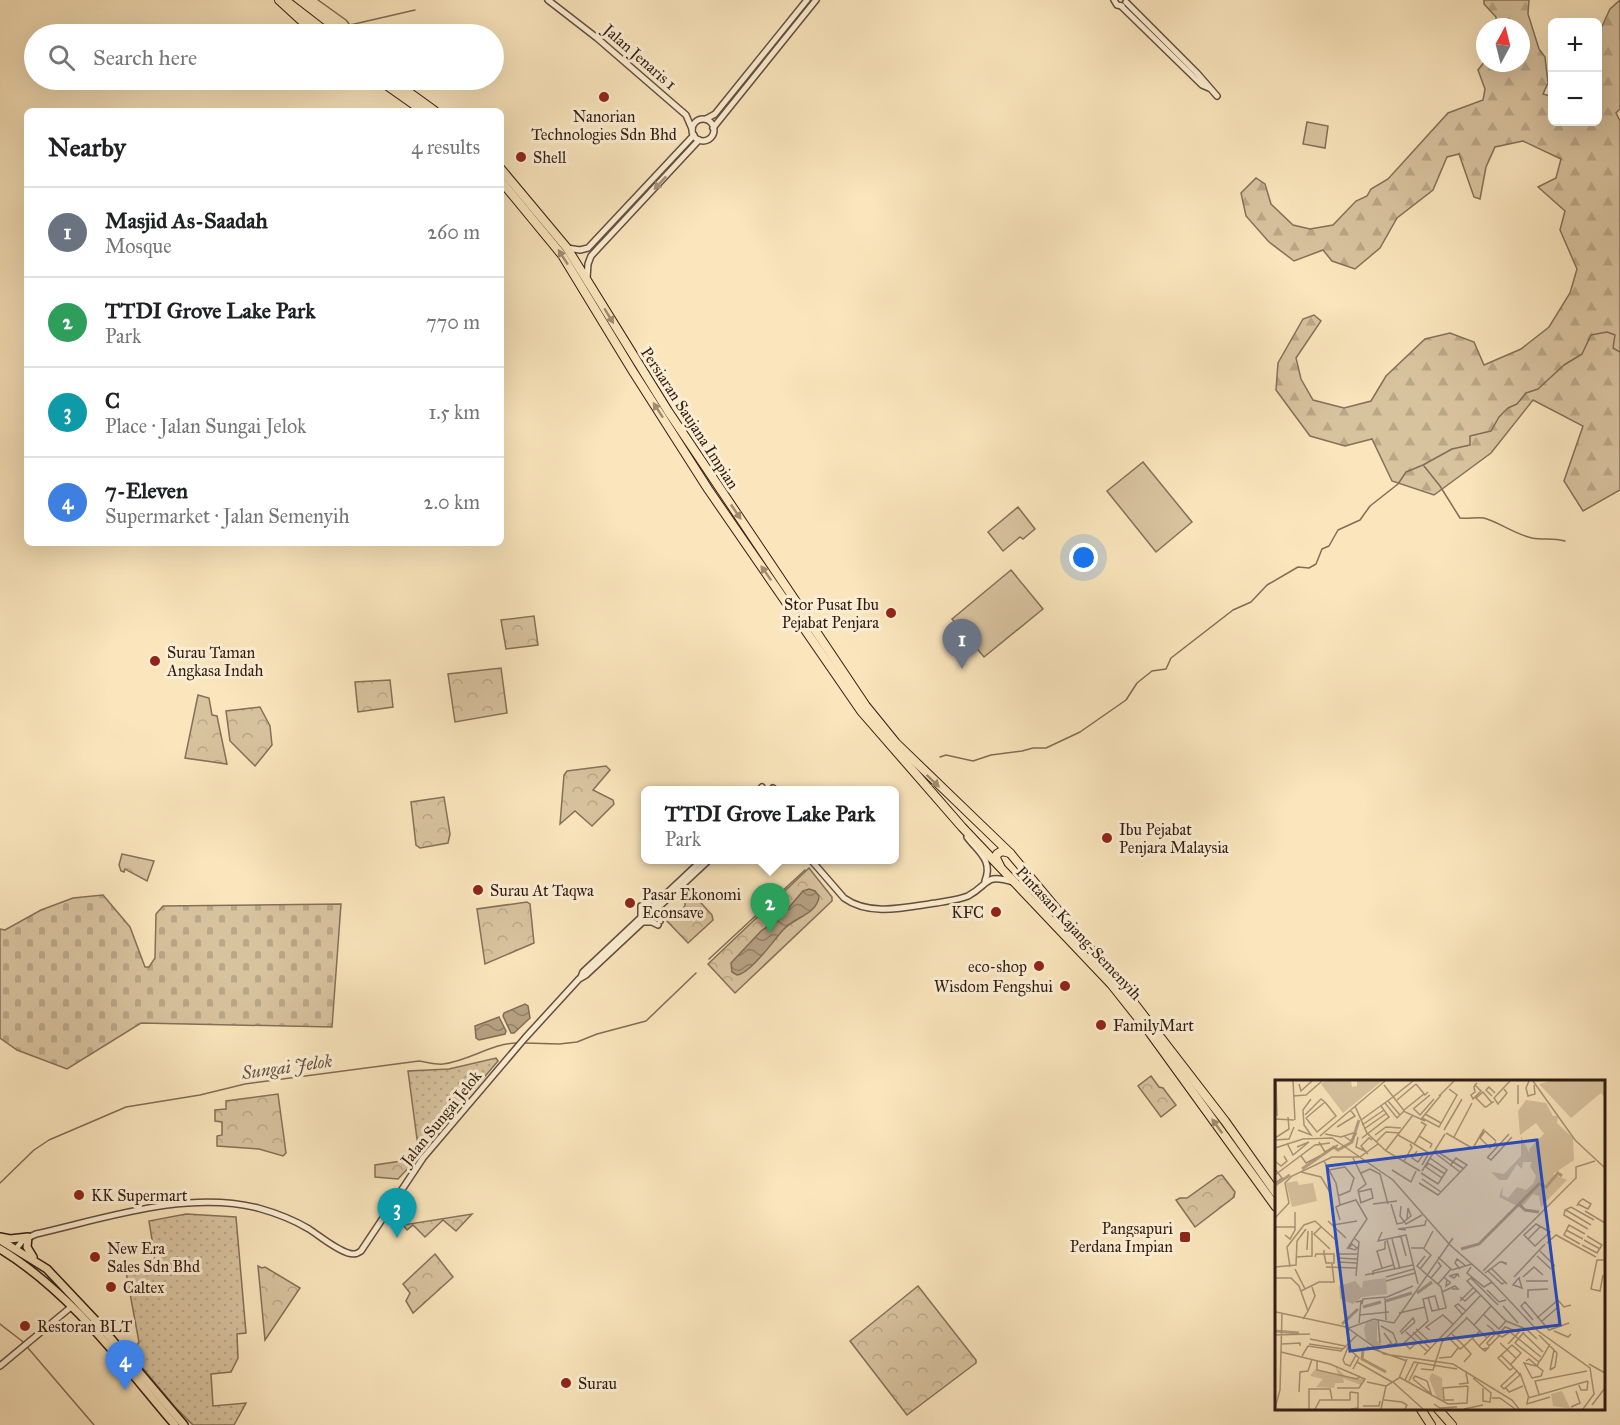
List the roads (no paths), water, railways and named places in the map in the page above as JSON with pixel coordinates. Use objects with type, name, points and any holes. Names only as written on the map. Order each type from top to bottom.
[{"type":"highway","points":[[277,0],[305,24]]},
{"type":"highway","points":[[285,0],[316,24]]},
{"type":"highway","points":[[290,0],[302,14]]},
{"type":"highway","points":[[393,90],[419,108]]},
{"type":"highway","points":[[406,90],[431,108]]},
{"type":"highway","name":"Persiaran Saujana Impian","points":[[504,173],[567,248],[631,353],[639,358],[650,374],[660,390],[665,405],[849,688]]},
{"type":"highway","name":"Persiaran Saujana Impian","points":[[504,185],[562,255],[708,489],[849,688]]},
{"type":"highway","name":"Pintasan Kajang-Semenyih","points":[[849,688],[943,806],[1111,984],[1275,1206]]},
{"type":"highway","name":"Pintasan Kajang-Semenyih","points":[[864,708],[951,798],[1010,853],[1117,981],[1275,1190]]},
{"type":"highway","points":[[943,806],[985,846],[991,843],[991,834]]},
{"type":"highway","points":[[1004,873],[996,856],[1002,851],[1010,853]]},
{"type":"highway","points":[[1421,1410],[1431,1425]]},
{"type":"highway","points":[[1439,1410],[1452,1425]]},
{"type":"main road","points":[[0,1239],[28,1237],[27,1247],[36,1261]]},
{"type":"main road","points":[[0,1239],[47,1269],[68,1290],[184,1425]]},
{"type":"main road","points":[[0,1247],[16,1249]]},
{"type":"main road","points":[[0,1247],[47,1281],[109,1347],[176,1425]]},
{"type":"main road","points":[[16,1249],[15,1254],[32,1267],[34,1272]]},
{"type":"main road","points":[[68,1290],[72,1300],[71,1307]]},
{"type":"main road","points":[[71,1307],[78,1307],[97,1322]]},
{"type":"street","name":"Jalan Jenaris 1","points":[[548,0],[586,28],[686,115]]},
{"type":"street","points":[[567,248],[580,250],[588,248],[693,132],[695,122],[715,114],[807,0]]},
{"type":"street","points":[[587,278],[591,256],[699,140],[710,138],[713,128],[816,0]]},
{"type":"street","points":[[1114,0],[1115,3],[1124,3],[1218,96]]},
{"type":"street","points":[[686,115],[703,119],[711,123],[713,128]]},
{"type":"street","points":[[686,115],[699,140]]},
{"type":"street","points":[[962,827],[987,863],[989,870],[985,881]]},
{"type":"street","name":"Jalan Sungai Jelok","points":[[656,907],[698,864]]},
{"type":"street","name":"Jalan Sungai Jelok","points":[[16,1249],[20,1242],[28,1237],[45,1232],[154,1207],[212,1202],[258,1208],[284,1216],[306,1227],[344,1252],[358,1253],[366,1246],[423,1158],[583,972],[704,864]]},
{"type":"street","points":[[814,864],[851,903],[886,910],[954,900],[967,896],[985,881],[999,878],[1013,882]]},
{"type":"street","points":[[642,905],[656,907],[659,923],[643,919],[642,905]]},
{"type":"street","points":[[0,1366],[71,1307]]},
{"type":"water","points":[[809,889],[815,891],[819,896],[818,902],[810,912],[787,926],[748,969],[737,975],[732,972],[731,963],[761,931],[780,918],[803,891]]},
{"type":"water","points":[[525,1004],[528,1006],[530,1018],[514,1033],[511,1033],[503,1016],[504,1013]]},
{"type":"water","points":[[499,1017],[506,1031],[505,1034],[479,1040],[476,1038],[475,1026]]},
{"type":"waterway","points":[[318,0],[349,24]]},
{"type":"waterway","points":[[354,24],[415,10]]},
{"type":"waterway","points":[[940,757],[946,755],[973,761],[991,755],[1046,748],[1080,732],[1126,700],[1137,683],[1152,671],[1166,669],[1171,658],[1233,610],[1251,602],[1267,585],[1298,567],[1309,568],[1316,564],[1322,549],[1329,546],[1338,530],[1360,520],[1370,506],[1398,484],[1406,472],[1452,449],[1470,445],[1470,436],[1491,431],[1499,417],[1508,408],[1517,404],[1526,393],[1538,389],[1564,365],[1582,354],[1591,335],[1607,332],[1615,335],[1613,348],[1620,352]]},
{"type":"waterway","points":[[1424,466],[1460,518],[1484,518],[1525,536],[1565,541]]},
{"type":"waterway","points":[[709,959],[805,870]]},
{"type":"waterway","points":[[525,1043],[577,1042],[597,1034],[646,1021],[696,973]]},
{"type":"waterway","name":"Sungai Jelok","points":[[0,1183],[34,1150],[49,1140],[126,1107],[200,1095],[245,1084],[419,1061],[443,1064],[499,1046],[517,1043]]},
{"type":"waterway","points":[[0,1324],[22,1341],[94,1425]]},
{"type":"place","name":"Nanorian Technologies Sdn Bhd","points":[[604,97]]},
{"type":"place","name":"Shell","points":[[521,157]]},
{"type":"place","name":"Stor Pusat Ibu Pejabat Penjara","points":[[891,613]]},
{"type":"place","name":"Surau Taman Angkasa Indah","points":[[155,661]]},
{"type":"place","name":"Masjid As-Saadah","points":[[962,669]]},
{"type":"place","name":"Ibu Pejabat Penjara Malaysia","points":[[1107,838]]},
{"type":"place","name":"Surau At Taqwa","points":[[478,890]]},
{"type":"place","name":"Pasar Ekonomi Econsave","points":[[630,903]]},
{"type":"place","name":"KFC","points":[[996,912]]},
{"type":"place","name":"TTDI Grove Lake Park","points":[[770,933]]},
{"type":"place","name":"eco-shop","points":[[1039,966]]},
{"type":"place","name":"Wisdom Fengshui","points":[[1065,986]]},
{"type":"place","name":"FamilyMart","points":[[1101,1025]]},
{"type":"place","name":"KK Supermart","points":[[79,1195]]},
{"type":"place","name":"Pangsapuri Perdana Impian","points":[[1185,1237]]},
{"type":"place","name":"C","points":[[397,1238]]},
{"type":"place","name":"New Era Sales Sdn Bhd","points":[[95,1257]]},
{"type":"place","name":"Caltex","points":[[111,1287]]},
{"type":"place","name":"Restoran BLT","points":[[25,1326]]},
{"type":"place","name":"Surau","points":[[566,1383]]},
{"type":"place","name":"7-Eleven","points":[[125,1390]]}]
